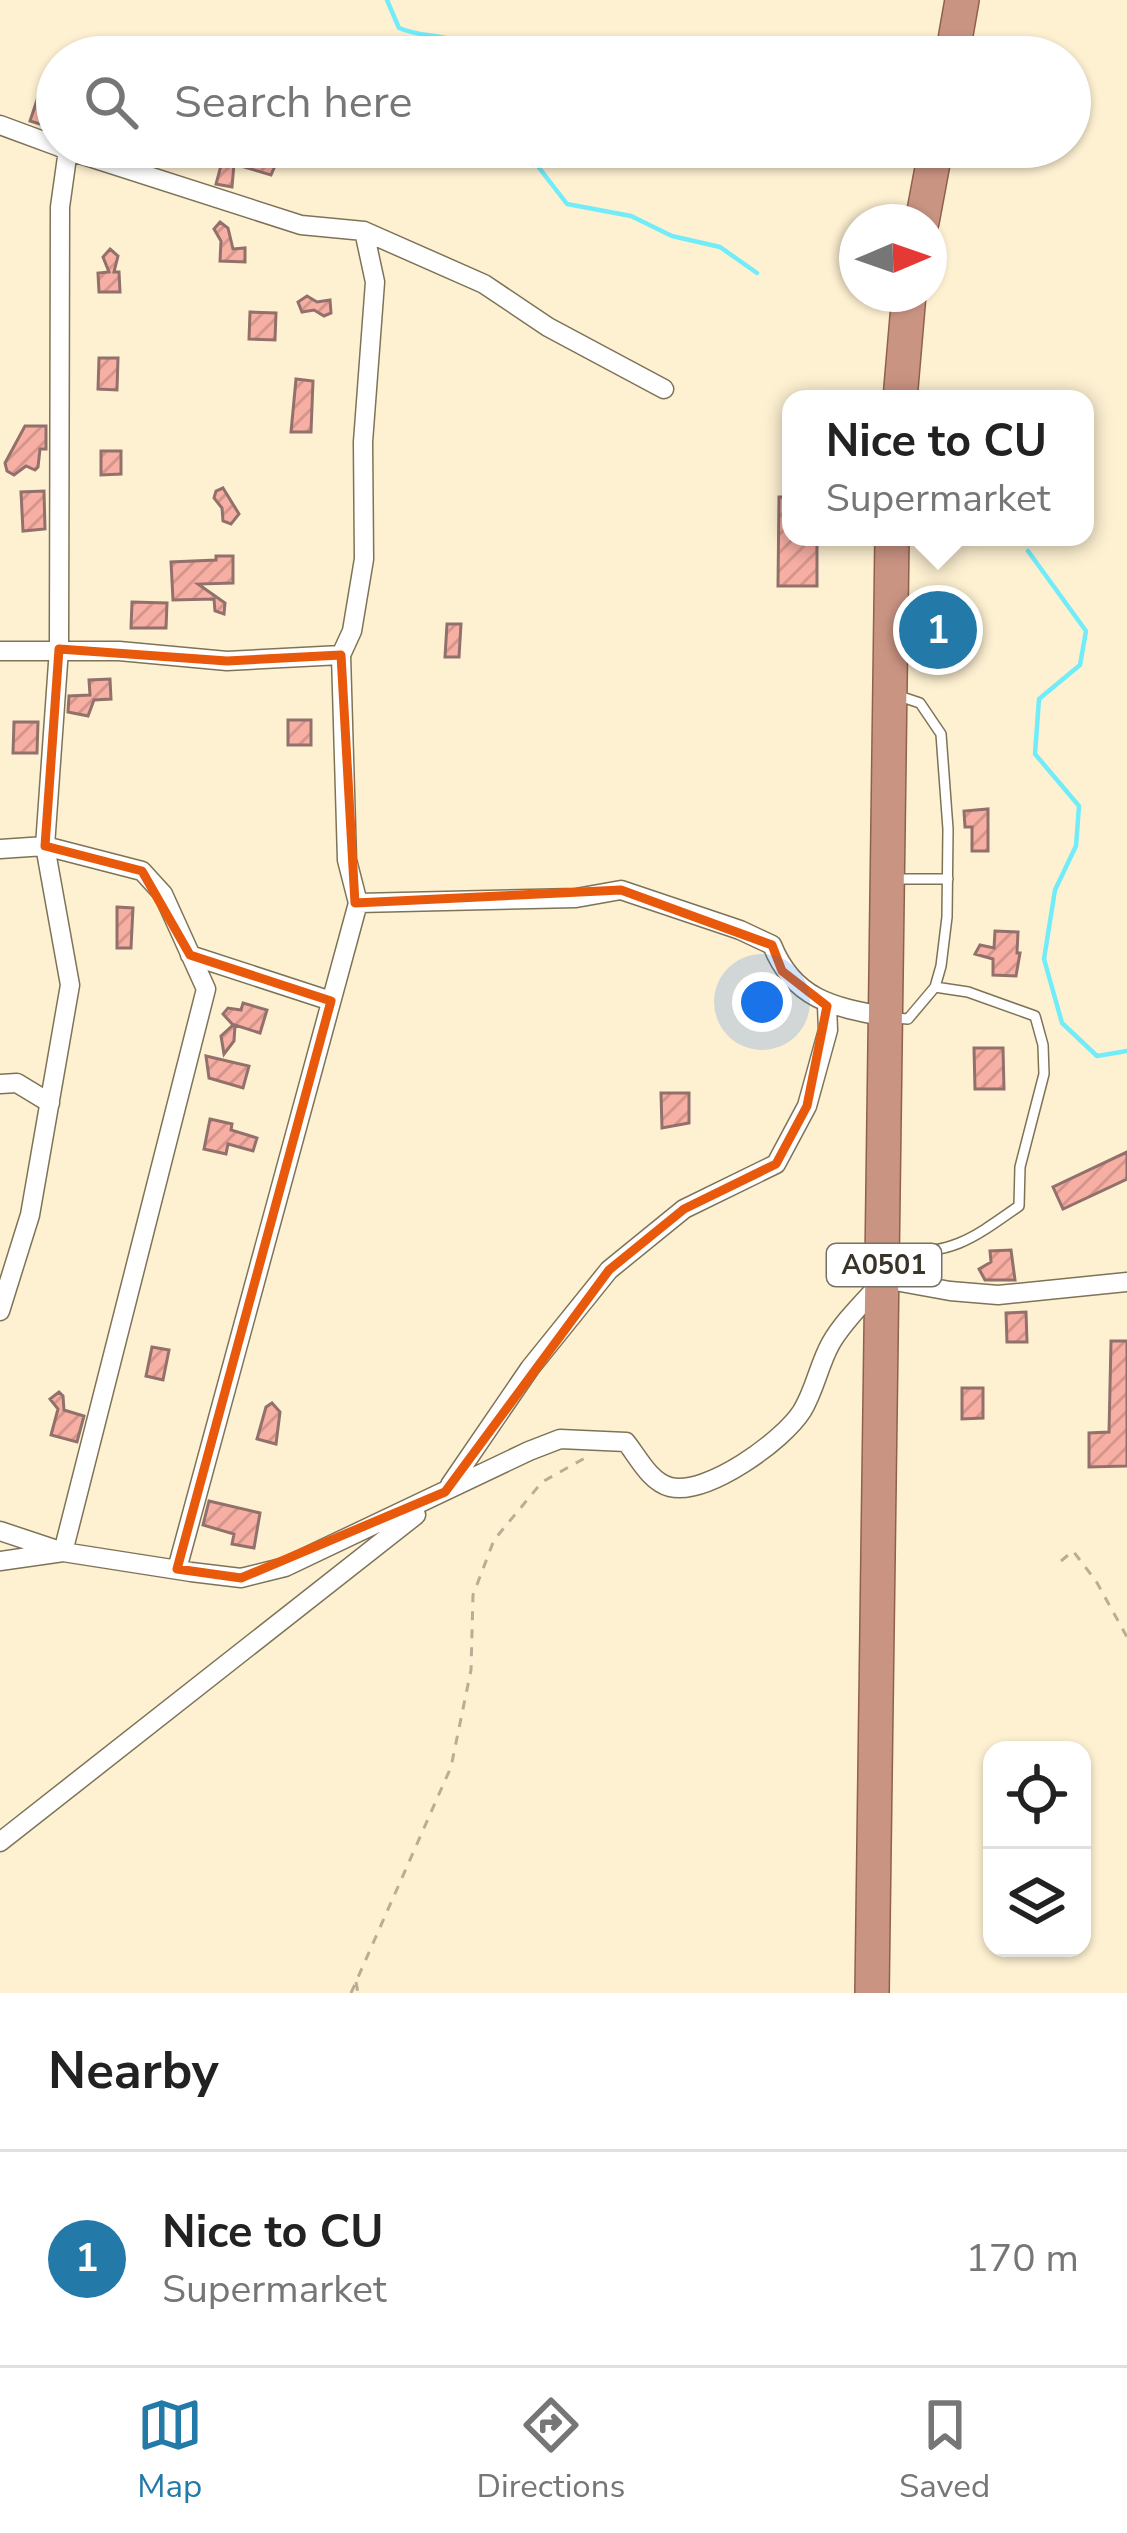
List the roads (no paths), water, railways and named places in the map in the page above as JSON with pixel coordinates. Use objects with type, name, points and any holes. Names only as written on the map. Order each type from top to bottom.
[{"type":"highway","points":[[956,36],[962,0]]},
{"type":"highway","points":[[925,204],[932,168]]},
{"type":"highway","points":[[901,390],[908,312]]},
{"type":"highway","name":"A0501","points":[[872,1993],[892,546]]},
{"type":"street","points":[[0,125],[36,139]]},
{"type":"street","points":[[0,1311],[30,1215],[70,985],[45,846],[59,649],[61,168]]},
{"type":"street","points":[[123,168],[301,225],[364,231],[484,284],[548,327],[664,389]]},
{"type":"street","points":[[184,1571],[358,903],[346,860],[341,655],[352,631],[364,559],[363,442],[376,282],[364,231]]},
{"type":"street","points":[[0,651],[59,649],[227,661],[341,655]]},
{"type":"street","points":[[0,848],[45,846],[142,871],[163,894],[206,989],[63,1552]]},
{"type":"street","points":[[358,903],[576,898],[621,890],[772,945],[782,971],[826,1006],[887,1017]]},
{"type":"street","points":[[190,955],[331,1001]]},
{"type":"street","points":[[0,1842],[445,1492],[530,1368],[609,1270],[684,1209],[776,1164],[807,1106],[828,1030],[826,1006]]},
{"type":"street","points":[[0,1084],[17,1083],[50,1102]]},
{"type":"street","points":[[0,1543],[242,1578],[285,1567],[560,1439],[626,1442],[656,1480],[674,1489],[696,1484],[755,1457],[796,1419],[832,1340],[884,1267],[950,1292],[998,1295],[1127,1282]]},
{"type":"street","points":[[0,1531],[63,1552]]},
{"type":"street","points":[[0,1561],[63,1552]]},
{"type":"lane","points":[[887,1017],[908,1018],[935,987],[944,950],[948,879],[941,734],[920,703],[890,693]]},
{"type":"lane","points":[[889,879],[948,879]]},
{"type":"lane","points":[[884,1267],[962,1245],[1019,1206],[1019,1167],[1044,1074],[1034,1016],[968,992],[935,987]]},
{"type":"waterway","points":[[387,0],[399,28],[434,36]]},
{"type":"waterway","points":[[539,168],[567,204],[631,216],[672,236],[720,247],[757,273]]},
{"type":"waterway","points":[[1028,551],[1086,631],[1080,665],[1039,699],[1035,754],[1079,806],[1076,846],[1055,890],[1044,959],[1062,1023],[1097,1056],[1127,1051]]},
{"type":"place","name":"Nice to CU","points":[[938,630]]}]
